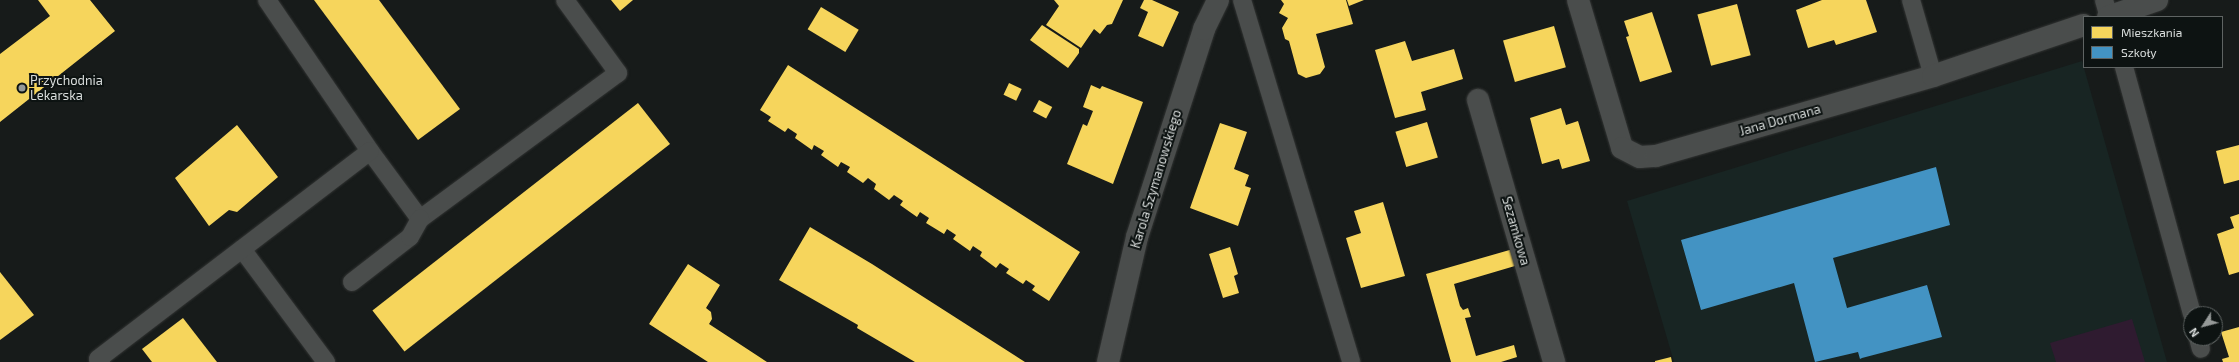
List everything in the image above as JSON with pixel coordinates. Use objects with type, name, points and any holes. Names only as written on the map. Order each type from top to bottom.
[{"type":"street","name":"Karola Szymanowskiego","points":[[1108,362],[1137,237],[1204,29],[1218,0]]},
{"type":"street","name":"Jana Dormana","points":[[1578,0],[1622,148],[1640,157],[1656,156],[1933,76],[2083,25]]},
{"type":"street","points":[[2108,13],[2157,0]]},
{"type":"street","name":"Sezamkowa","points":[[1478,100],[1554,362]]},
{"type":"lane","points":[[267,0],[370,151],[420,219]]},
{"type":"lane","points":[[352,282],[410,237],[420,219],[618,72],[565,0]]},
{"type":"lane","points":[[1242,0],[1351,362]]},
{"type":"lane","points":[[1911,0],[1933,76]]},
{"type":"lane","points":[[2124,68],[2190,306]]},
{"type":"lane","points":[[101,362],[98,359],[370,151]]},
{"type":"lane","points":[[242,249],[326,362]]},
{"type":"shaded area","points":[[2082,61],[2167,362],[1674,362],[1627,201]]},
{"type":"shaded area","points":[[2132,319],[2145,362],[2056,362],[2050,343]]},
{"type":"building: Mieszkania","name":"Przychodnia Lekarska","points":[[38,0],[90,0],[115,31],[0,122],[0,54],[50,16]]},
{"type":"building: Mieszkania","points":[[314,0],[379,0],[460,109],[418,140]]},
{"type":"building: Mieszkania","points":[[611,0],[633,0],[620,11]]},
{"type":"building: Mieszkania","points":[[1054,0],[1123,0],[1112,24],[1107,25],[1100,34],[1094,29],[1081,48],[1046,25],[1059,6]]},
{"type":"building: Mieszkania","points":[[1144,0],[1152,0],[1179,12],[1163,47],[1138,36],[1148,12],[1140,8]]},
{"type":"building: Mieszkania","points":[[1281,0],[1346,0],[1353,24],[1316,34],[1325,67],[1320,74],[1306,78],[1298,74],[1289,41],[1285,39],[1282,28],[1288,18],[1279,13],[1284,4]]},
{"type":"building: Mieszkania","points":[[1347,0],[1364,0],[1349,6]]},
{"type":"building: Mieszkania","points":[[1822,0],[1866,0],[1877,32],[1836,45],[1834,40],[1808,48],[1796,10]]},
{"type":"building: Mieszkania","points":[[1737,4],[1751,55],[1711,66],[1697,15]]},
{"type":"building: Mieszkania","points":[[821,7],[859,30],[845,52],[808,29]]},
{"type":"building: Mieszkania","points":[[1652,12],[1672,72],[1640,82],[1626,37],[1629,36],[1624,21]]},
{"type":"building: Mieszkania","points":[[1042,25],[1079,49],[1079,53],[1068,68],[1030,40]]},
{"type":"building: Mieszkania","points":[[1554,26],[1566,67],[1515,82],[1503,41]]},
{"type":"building: Mieszkania","points":[[1405,41],[1412,61],[1454,49],[1463,79],[1421,92],[1426,110],[1395,118],[1375,50]]},
{"type":"building: Mieszkania","points":[[788,65],[1080,252],[1049,301],[1032,290],[1035,286],[1026,280],[1023,284],[1006,273],[1009,269],[1000,263],[996,268],[980,256],[982,252],[973,246],[970,251],[953,239],[956,235],[947,229],[944,234],[926,223],[929,218],[920,212],[917,217],[900,205],[903,201],[894,195],[889,200],[874,189],[876,184],[868,178],[863,183],[847,172],[850,167],[841,162],[838,167],[821,155],[824,151],[814,145],[812,150],[795,138],[797,134],[788,128],[785,132],[768,121],[771,117],[760,110]]},
{"type":"building: Mieszkania","points":[[1009,83],[1022,89],[1016,101],[1004,95]]},
{"type":"building: Mieszkania","points":[[1091,85],[1100,89],[1102,86],[1143,102],[1113,184],[1067,164],[1083,124],[1087,126],[1093,111],[1083,107]]},
{"type":"building: Mieszkania","points":[[1039,100],[1052,107],[1046,119],[1033,111]]},
{"type":"building: Mieszkania","points":[[638,103],[670,144],[404,351],[372,310]]},
{"type":"building: Mieszkania","points":[[1561,108],[1566,125],[1578,121],[1590,161],[1562,169],[1559,159],[1542,164],[1530,118]]},
{"type":"building: Mieszkania","points":[[1427,122],[1438,157],[1406,167],[1395,132]]},
{"type":"building: Mieszkania","points":[[1220,123],[1247,132],[1234,169],[1249,175],[1245,186],[1251,188],[1238,226],[1190,208]]},
{"type":"building: Mieszkania","points":[[237,125],[278,177],[237,212],[229,210],[209,226],[175,178]]},
{"type":"building: Mieszkania","points":[[2239,145],[2239,180],[2224,184],[2216,151]]},
{"type":"building: Mieszkania","points":[[1383,202],[1405,276],[1361,288],[1346,238],[1361,233],[1354,211]]},
{"type":"building: Mieszkania","points":[[2239,214],[2239,272],[2229,275],[2217,234],[2234,228],[2230,217]]},
{"type":"building: Mieszkania","points":[[810,227],[872,264],[1025,362],[915,362],[857,328],[858,325],[779,280]]},
{"type":"building: Mieszkania","points":[[1230,247],[1238,274],[1234,276],[1239,293],[1223,298],[1209,254]]},
{"type":"building: Mieszkania","points":[[1520,247],[1525,263],[1454,284],[1460,306],[1463,310],[1468,308],[1471,317],[1465,318],[1476,356],[1514,345],[1517,357],[1501,362],[1451,362],[1426,274]]},
{"type":"building: Mieszkania","points":[[688,264],[720,285],[706,308],[711,312],[712,319],[709,324],[767,362],[708,362],[649,324]]},
{"type":"building: Mieszkania","points":[[0,272],[34,315],[0,340]]},
{"type":"building: Mieszkania","points":[[183,318],[217,362],[152,362],[142,349]]},
{"type":"building: Mieszkania","points":[[2239,327],[2239,362],[2223,362],[2222,359],[2229,357],[2223,338],[2223,331]]},
{"type":"building: Mieszkania","points":[[1671,357],[1672,362],[1655,362],[1655,361]]},
{"type":"building: Szkoły","points":[[1936,167],[1950,225],[1833,258],[1847,308],[1927,285],[1942,337],[1860,359],[1858,352],[1815,362],[1794,283],[1701,310],[1681,240]]},
{"type":"place","name":"Przychodnia Lekarska","points":[[22,88]]}]
